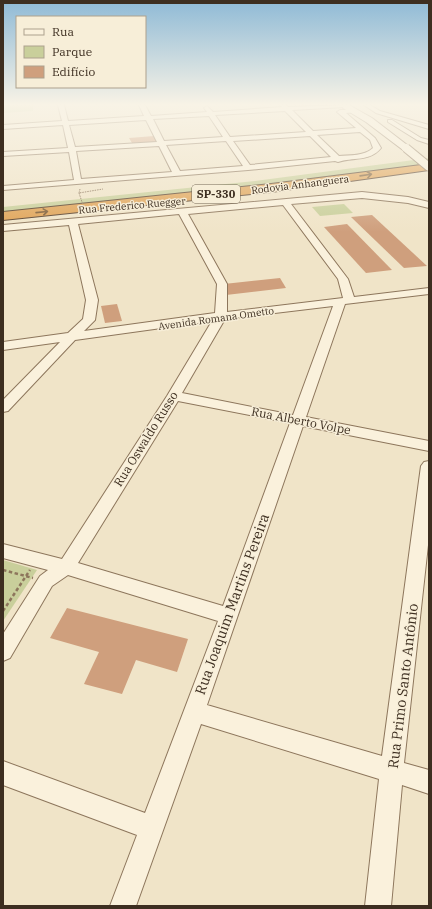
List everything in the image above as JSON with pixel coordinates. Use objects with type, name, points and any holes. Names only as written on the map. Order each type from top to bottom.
[{"type":"highway","name":"Rodovia Anhanguera","points":[[3,205],[262,178],[429,157]]},
{"type":"highway","name":"Rodovia Anhanguera","points":[[3,216],[278,187],[429,166]]},
{"type":"street","points":[[3,154],[111,147]]},
{"type":"street","points":[[164,147],[177,173]]},
{"type":"street","points":[[235,147],[248,168]]},
{"type":"street","points":[[326,147],[338,160]]},
{"type":"street","points":[[3,188],[338,160],[363,156],[372,153],[377,147]]},
{"type":"street","points":[[405,147],[429,166]]},
{"type":"street","points":[[72,150],[78,182]]},
{"type":"street","name":"Rua Frederico Ruegger","points":[[3,228],[362,195],[408,200],[429,205]]},
{"type":"street","points":[[286,202],[343,279],[344,301]]},
{"type":"street","name":"Rua Oswaldo Russo","points":[[3,652],[46,581],[66,567],[174,396],[221,316],[222,284],[182,212]]},
{"type":"street","points":[[3,408],[89,320],[92,300],[74,222]]},
{"type":"street","name":"Avenida Romana Ometto","points":[[3,346],[70,338],[221,316],[429,291]]},
{"type":"street","name":"Rua Joaquim Martins Pereira","points":[[123,906],[229,616],[297,419],[344,301]]},
{"type":"street","name":"Rua Alberto Volpe","points":[[174,396],[429,446]]},
{"type":"street","name":"Rua Primo Santo Antônio","points":[[378,906],[392,770],[429,466]]},
{"type":"street","points":[[3,551],[66,567],[229,616]]},
{"type":"street","points":[[193,711],[429,782]]},
{"type":"street","points":[[3,773],[152,828]]},
{"type":"path","points":[[79,193],[85,211]]},
{"type":"path","points":[[3,611],[36,560]]},
{"type":"path","points":[[3,570],[46,581]]},
{"type":"green space","points":[[429,158],[429,165],[316,181],[3,214],[3,207],[255,181]]},
{"type":"green space","points":[[344,204],[353,213],[320,216],[312,207]]},
{"type":"green space","points":[[3,560],[37,570],[3,621]]},
{"type":"building","points":[[372,215],[427,266],[404,268],[351,217]]},
{"type":"building","points":[[347,224],[392,270],[366,273],[324,227]]},
{"type":"building","points":[[280,278],[286,288],[226,295],[224,284]]},
{"type":"building","points":[[117,304],[122,321],[105,323],[101,306]]},
{"type":"building","points":[[67,608],[188,639],[177,672],[136,660],[122,694],[84,684],[99,652],[50,638]]}]
